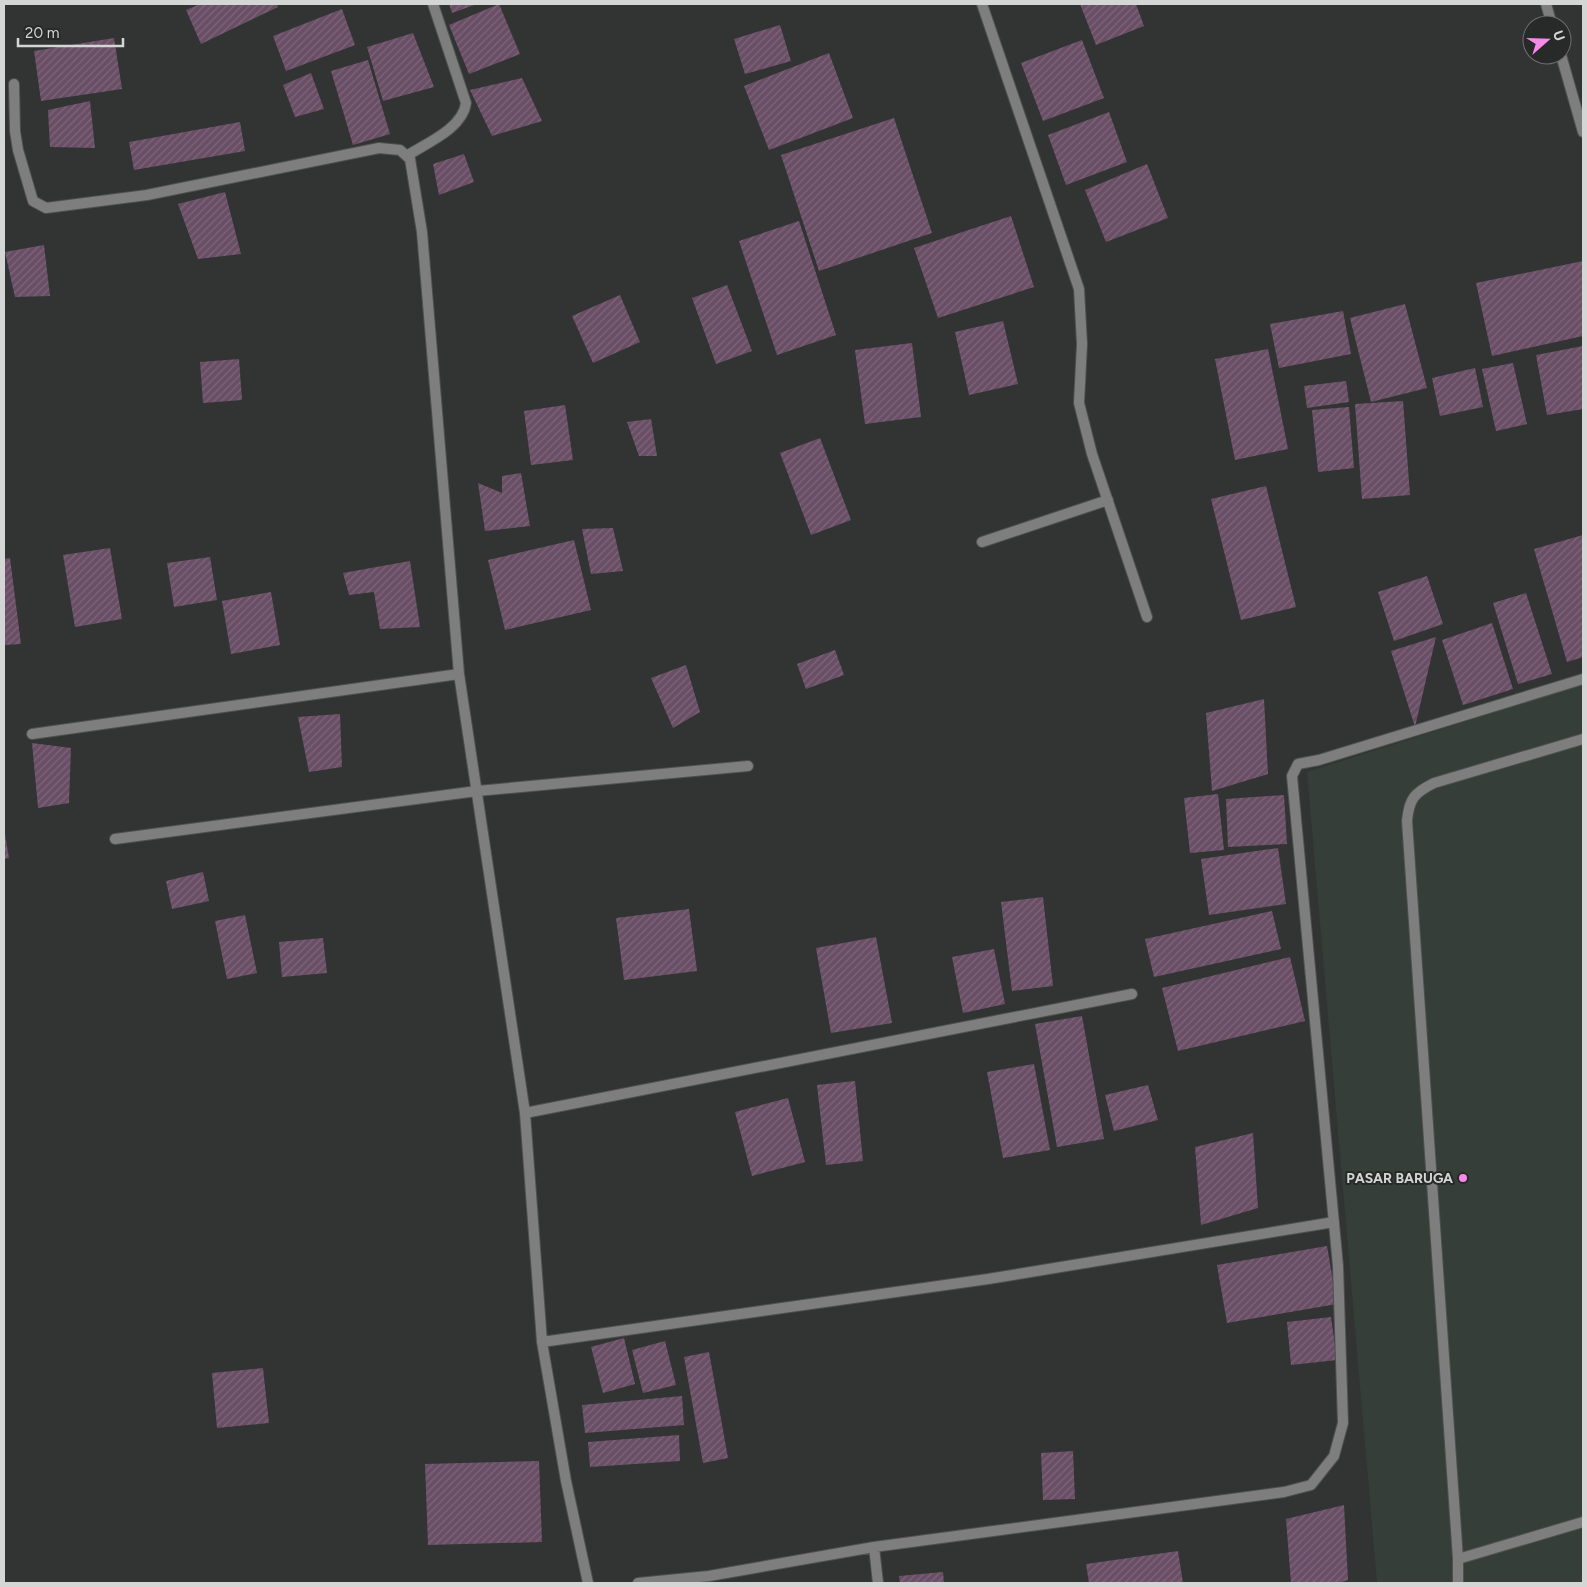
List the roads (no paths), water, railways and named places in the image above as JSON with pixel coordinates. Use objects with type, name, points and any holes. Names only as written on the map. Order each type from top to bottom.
[{"type":"street","points":[[408,155],[442,134],[463,116],[466,110],[466,103],[433,4]]},
{"type":"street","points":[[982,4],[1078,289],[1082,344],[1079,403],[1108,500],[1147,617]]},
{"type":"street","points":[[1564,65],[1583,132]]},
{"type":"street","points":[[14,84],[14,131],[18,150],[33,201],[46,208],[148,195],[379,148],[392,148],[408,155]]},
{"type":"street","points":[[408,155],[422,232],[459,674],[525,1113],[542,1342],[566,1481],[588,1583]]},
{"type":"street","points":[[982,542],[1108,500]]},
{"type":"street","points":[[32,734],[459,674]]},
{"type":"street","points":[[638,1583],[709,1576],[874,1548],[1284,1492],[1311,1485],[1334,1456],[1343,1424],[1343,1365],[1334,1222],[1292,776],[1298,764],[1319,760],[1583,679]]},
{"type":"street","points":[[1458,1583],[1458,1559],[1407,821],[1409,805],[1418,791],[1434,784],[1583,739]]},
{"type":"street","points":[[115,839],[477,791],[748,766]]},
{"type":"street","points":[[525,1113],[1132,994]]},
{"type":"street","points":[[542,1342],[988,1279],[1334,1222]]},
{"type":"street","points":[[1458,1559],[1583,1522]]},
{"type":"street","points":[[874,1548],[878,1583]]},
{"type":"place","name":"PASAR BARUGA","points":[[1463,1178]]}]
